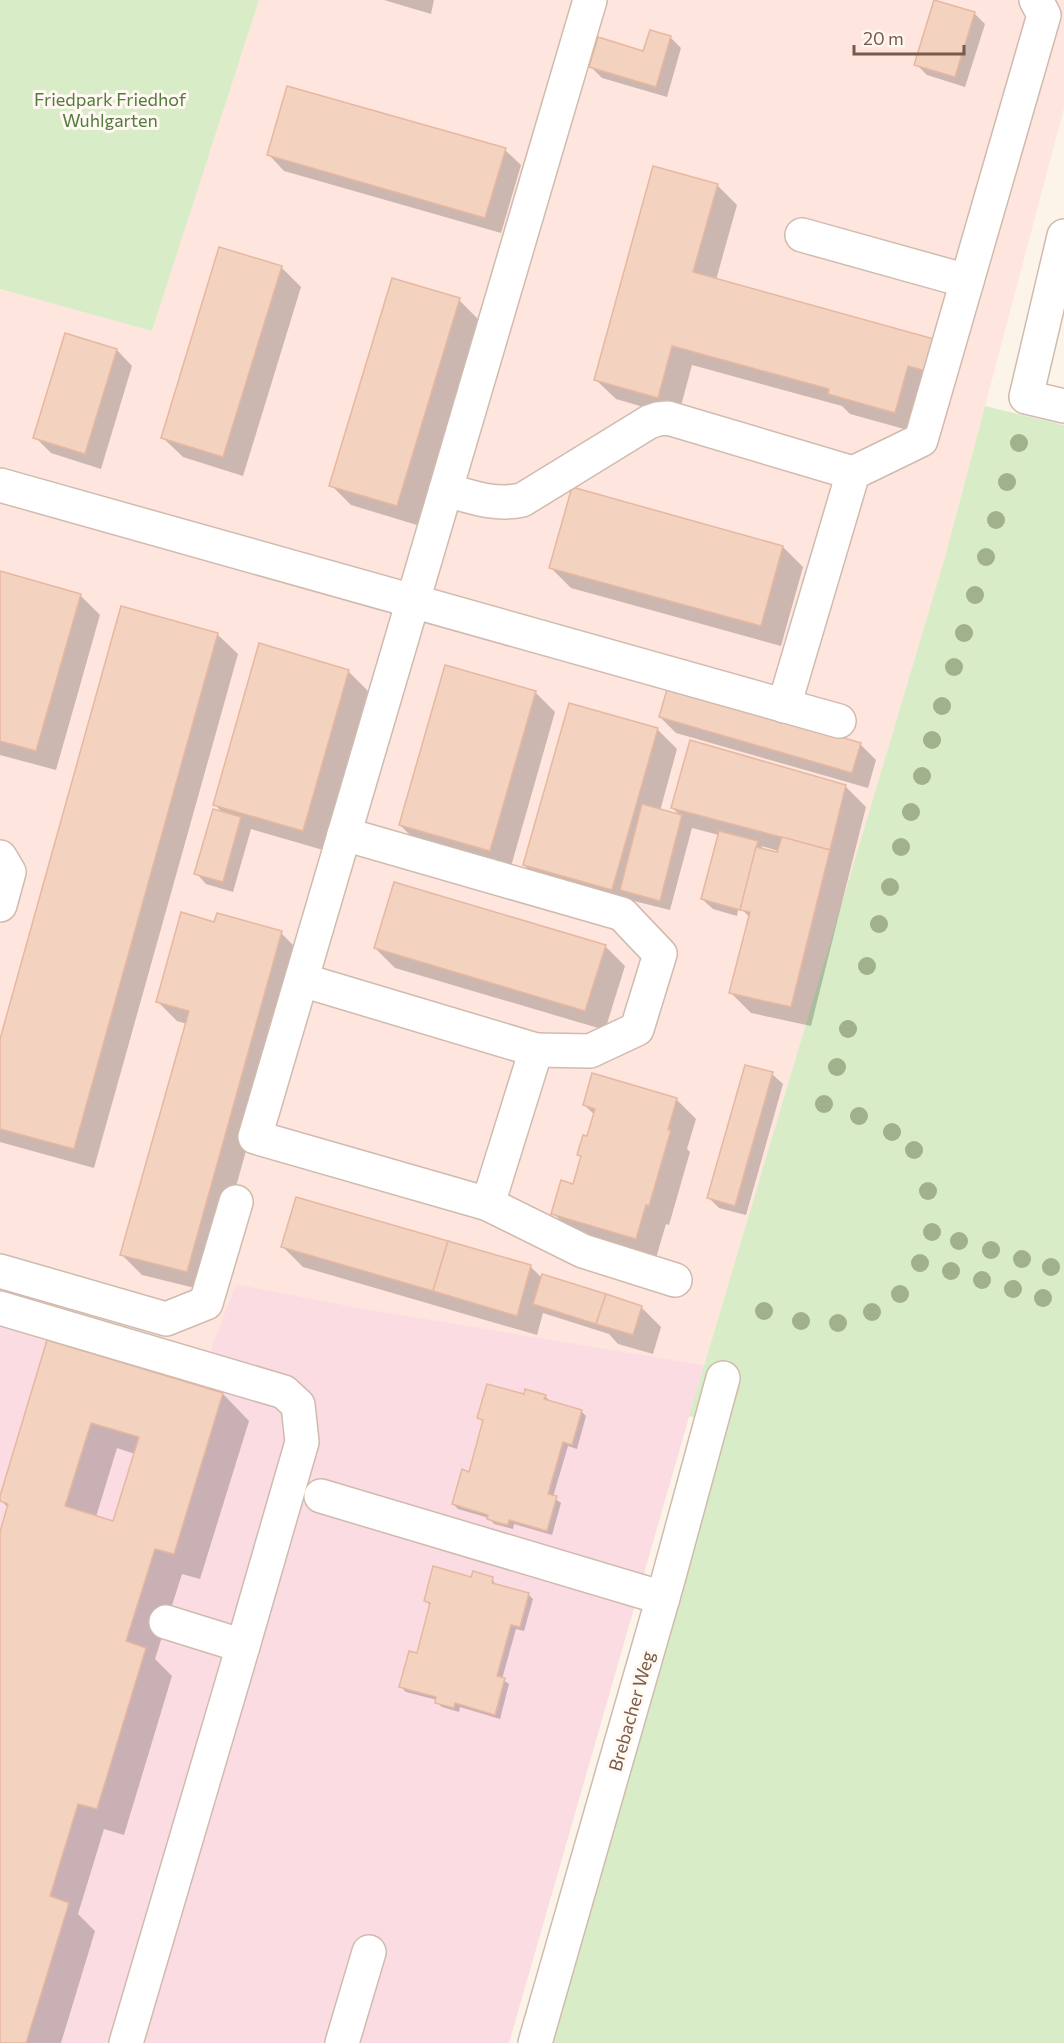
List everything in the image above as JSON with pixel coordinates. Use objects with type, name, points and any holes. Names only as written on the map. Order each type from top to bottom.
[{"type":"street","points":[[590,0],[255,1137],[488,1204],[583,1251],[675,1280]]},
{"type":"street","points":[[446,490],[491,502],[505,504],[522,501],[649,422],[658,419],[668,418],[854,473],[921,440],[1044,15],[1036,0]]},
{"type":"street","points":[[802,235],[967,281]]},
{"type":"street","points":[[1064,236],[1026,397],[1064,406]]},
{"type":"street","points":[[1047,304],[1064,333]]},
{"type":"street","points":[[784,706],[854,473]]},
{"type":"street","points":[[0,485],[839,721]]},
{"type":"street","points":[[302,980],[536,1050],[590,1051],[637,1029],[660,954],[622,914],[344,834]]},
{"type":"street","points":[[0,857],[9,873],[0,905]]},
{"type":"street","points":[[488,1204],[536,1050]]},
{"type":"street","points":[[0,1271],[166,1319],[206,1303],[236,1202]]},
{"type":"street","points":[[0,1308],[284,1392],[298,1406],[302,1442],[126,2043]]},
{"type":"street","name":"Brebacher Weg","points":[[535,2043],[666,1589],[723,1378]]},
{"type":"street","points":[[321,1496],[666,1589]]},
{"type":"street","points":[[166,1622],[243,1646]]},
{"type":"street","points":[[342,2043],[369,1952]]},
{"type":"shaded area","points":[[259,0],[1064,0],[1064,108],[945,557],[704,1365],[354,1307],[236,1284],[211,1353],[0,1292],[0,289],[152,331]]},
{"type":"shaded area","points":[[236,1284],[354,1307],[704,1365],[509,2043],[0,2043],[0,1292],[210,1353]]},
{"type":"green space","name":"Friedpark Friedhof Wuhlgarten","points":[[0,0],[259,0],[152,331],[0,289]]},
{"type":"green space","points":[[985,406],[1064,425],[1064,2043],[549,2043],[727,1428],[689,1416],[945,557]]},
{"type":"building","points":[[934,0],[975,12],[955,77],[914,65]]},
{"type":"building","points":[[650,30],[671,36],[656,87],[589,67],[598,37],[643,51]]},
{"type":"building","points":[[287,86],[506,148],[485,218],[267,155]]},
{"type":"building","points":[[653,166],[718,184],[693,272],[941,341],[932,373],[908,366],[895,413],[828,394],[829,389],[672,346],[658,398],[594,380]]},
{"type":"building","points":[[219,247],[282,266],[223,457],[161,438]]},
{"type":"building","points":[[392,278],[460,298],[397,506],[329,486]]},
{"type":"building","points":[[65,333],[117,349],[85,454],[33,438]]},
{"type":"building","points":[[572,487],[783,546],[761,626],[549,568]]},
{"type":"building","points":[[0,571],[81,594],[36,751],[0,741]]},
{"type":"building","points":[[121,606],[218,633],[74,1149],[0,1129],[0,1039]]},
{"type":"building","points":[[259,643],[349,670],[303,831],[213,805]]},
{"type":"building","points":[[445,665],[536,691],[490,851],[399,825]]},
{"type":"building","points":[[668,686],[861,743],[852,773],[659,717]]},
{"type":"building","points":[[569,703],[658,728],[612,890],[523,865]]},
{"type":"building","points":[[690,740],[846,785],[830,850],[671,808]]},
{"type":"building","points":[[642,804],[682,815],[660,901],[620,890]]},
{"type":"building","points":[[213,809],[241,817],[223,882],[194,874]]},
{"type":"building","points":[[719,831],[758,841],[740,910],[701,899]]},
{"type":"building","points":[[782,837],[830,850],[791,1007],[729,993],[750,912],[740,910],[756,847],[777,852]]},
{"type":"building","points":[[394,882],[606,945],[585,1011],[374,948]]},
{"type":"building","points":[[181,912],[214,922],[217,913],[282,931],[187,1272],[120,1255],[189,1011],[156,1002]]},
{"type":"building","points":[[745,1065],[773,1072],[735,1206],[707,1198]]},
{"type":"building","points":[[592,1073],[677,1098],[668,1130],[671,1130],[649,1206],[646,1205],[636,1239],[551,1214],[561,1180],[573,1184],[581,1156],[577,1155],[583,1135],[587,1136],[595,1109],[583,1105]]},
{"type":"building","points":[[296,1197],[448,1241],[433,1291],[281,1247]]},
{"type":"building","points":[[448,1241],[531,1265],[517,1316],[433,1291]]},
{"type":"building","points":[[542,1274],[606,1294],[596,1324],[533,1304]]},
{"type":"building","points":[[606,1294],[642,1306],[633,1335],[596,1324]]},
{"type":"building","points":[[47,1340],[223,1393],[174,1554],[155,1549],[126,1641],[146,1648],[97,1809],[78,1804],[50,1896],[69,1903],[26,2043],[0,2043],[0,1532],[8,1504],[0,1501]],"holes":[[[91,1423],[139,1437],[113,1521],[65,1506]]]},
{"type":"building","points":[[487,1384],[524,1394],[525,1389],[546,1395],[544,1399],[582,1410],[572,1445],[563,1442],[548,1494],[557,1496],[547,1531],[509,1520],[508,1525],[496,1522],[487,1519],[488,1515],[452,1504],[462,1469],[469,1472],[483,1420],[477,1418]]},
{"type":"building","points":[[433,1566],[471,1577],[473,1571],[493,1577],[492,1583],[529,1593],[520,1627],[511,1625],[497,1676],[505,1678],[495,1715],[455,1703],[454,1708],[435,1703],[436,1697],[399,1687],[409,1651],[417,1653],[430,1603],[424,1601]]}]
